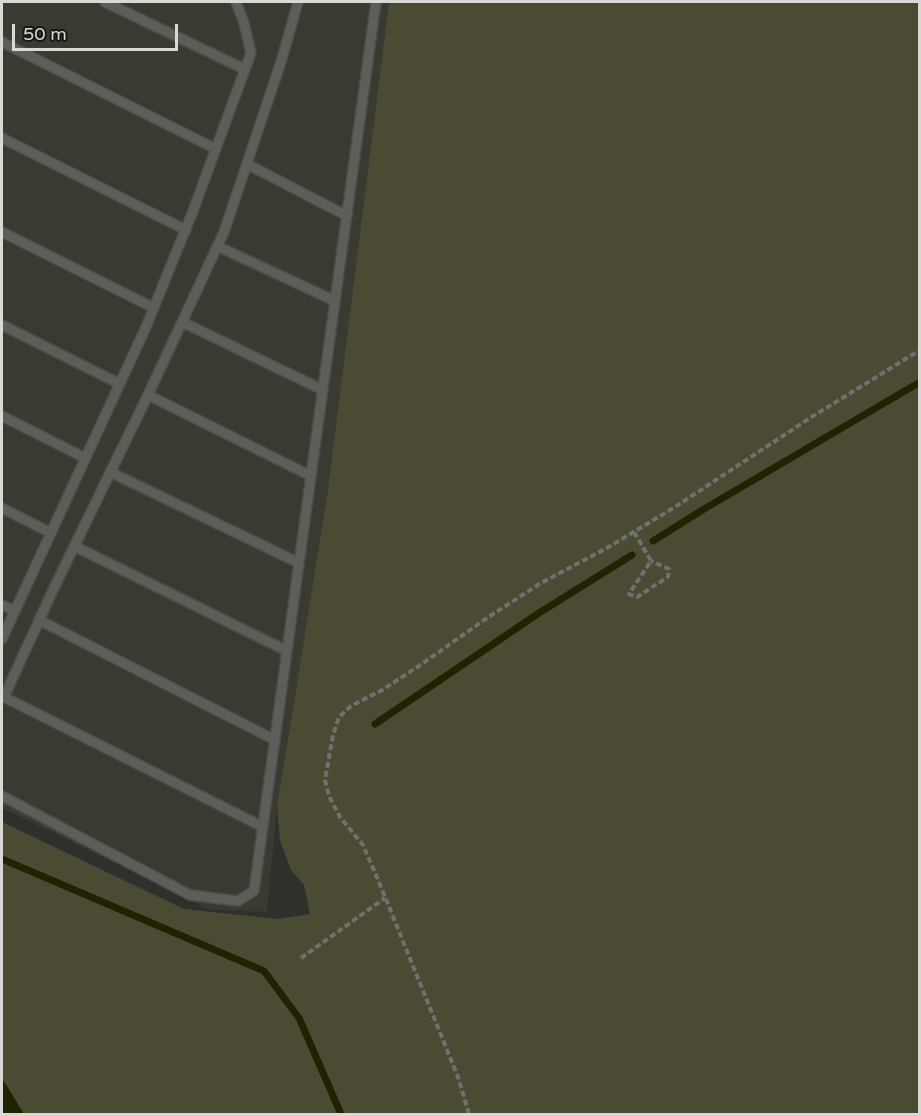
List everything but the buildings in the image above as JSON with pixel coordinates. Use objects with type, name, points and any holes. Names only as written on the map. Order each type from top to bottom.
[{"type":"lane","points":[[105,2],[244,69]]},
{"type":"lane","points":[[2,639],[154,308],[216,149],[251,52],[236,2]]},
{"type":"lane","points":[[263,827],[3,696],[224,232],[281,62],[297,2]]},
{"type":"lane","points":[[2,796],[190,895],[238,901],[254,891],[376,2]]},
{"type":"lane","points":[[2,42],[216,149]]},
{"type":"lane","points":[[2,138],[186,230]]},
{"type":"lane","points":[[247,164],[347,216]]},
{"type":"lane","points":[[2,232],[154,308]]},
{"type":"lane","points":[[217,246],[335,301]]},
{"type":"lane","points":[[182,322],[323,390]]},
{"type":"lane","points":[[2,325],[120,384]]},
{"type":"lane","points":[[148,395],[311,476]]},
{"type":"lane","points":[[2,416],[85,458]]},
{"type":"lane","points":[[110,472],[299,563]]},
{"type":"lane","points":[[2,508],[51,533]]},
{"type":"lane","points":[[74,546],[287,651]]},
{"type":"lane","points":[[2,605],[14,612]]},
{"type":"lane","points":[[39,620],[274,740]]},
{"type":"path","points":[[469,1114],[458,1077],[363,845],[340,817],[329,796],[326,780],[333,735],[339,717],[351,706],[382,690],[416,668],[541,583],[634,532],[920,350]]},
{"type":"path","points":[[634,532],[651,561],[669,569],[668,577],[637,597],[629,594],[651,561]]},
{"type":"path","points":[[301,958],[385,898]]},
{"type":"shaded area","points":[[2,2],[389,2],[327,496],[277,807],[267,912],[211,910],[2,808]]},
{"type":"shaded area","points":[[2,1078],[24,1114],[2,1114]]},
{"type":"green space","points":[[389,2],[919,2],[919,1114],[2,1114],[2,822],[184,909],[278,919],[310,914],[304,885],[291,870],[280,840],[277,807],[327,496]]},
{"type":"waterway","points":[[653,541],[920,382]]},
{"type":"waterway","points":[[375,724],[539,613],[632,555]]},
{"type":"waterway","points":[[2,859],[264,971],[299,1018],[341,1114]]}]
